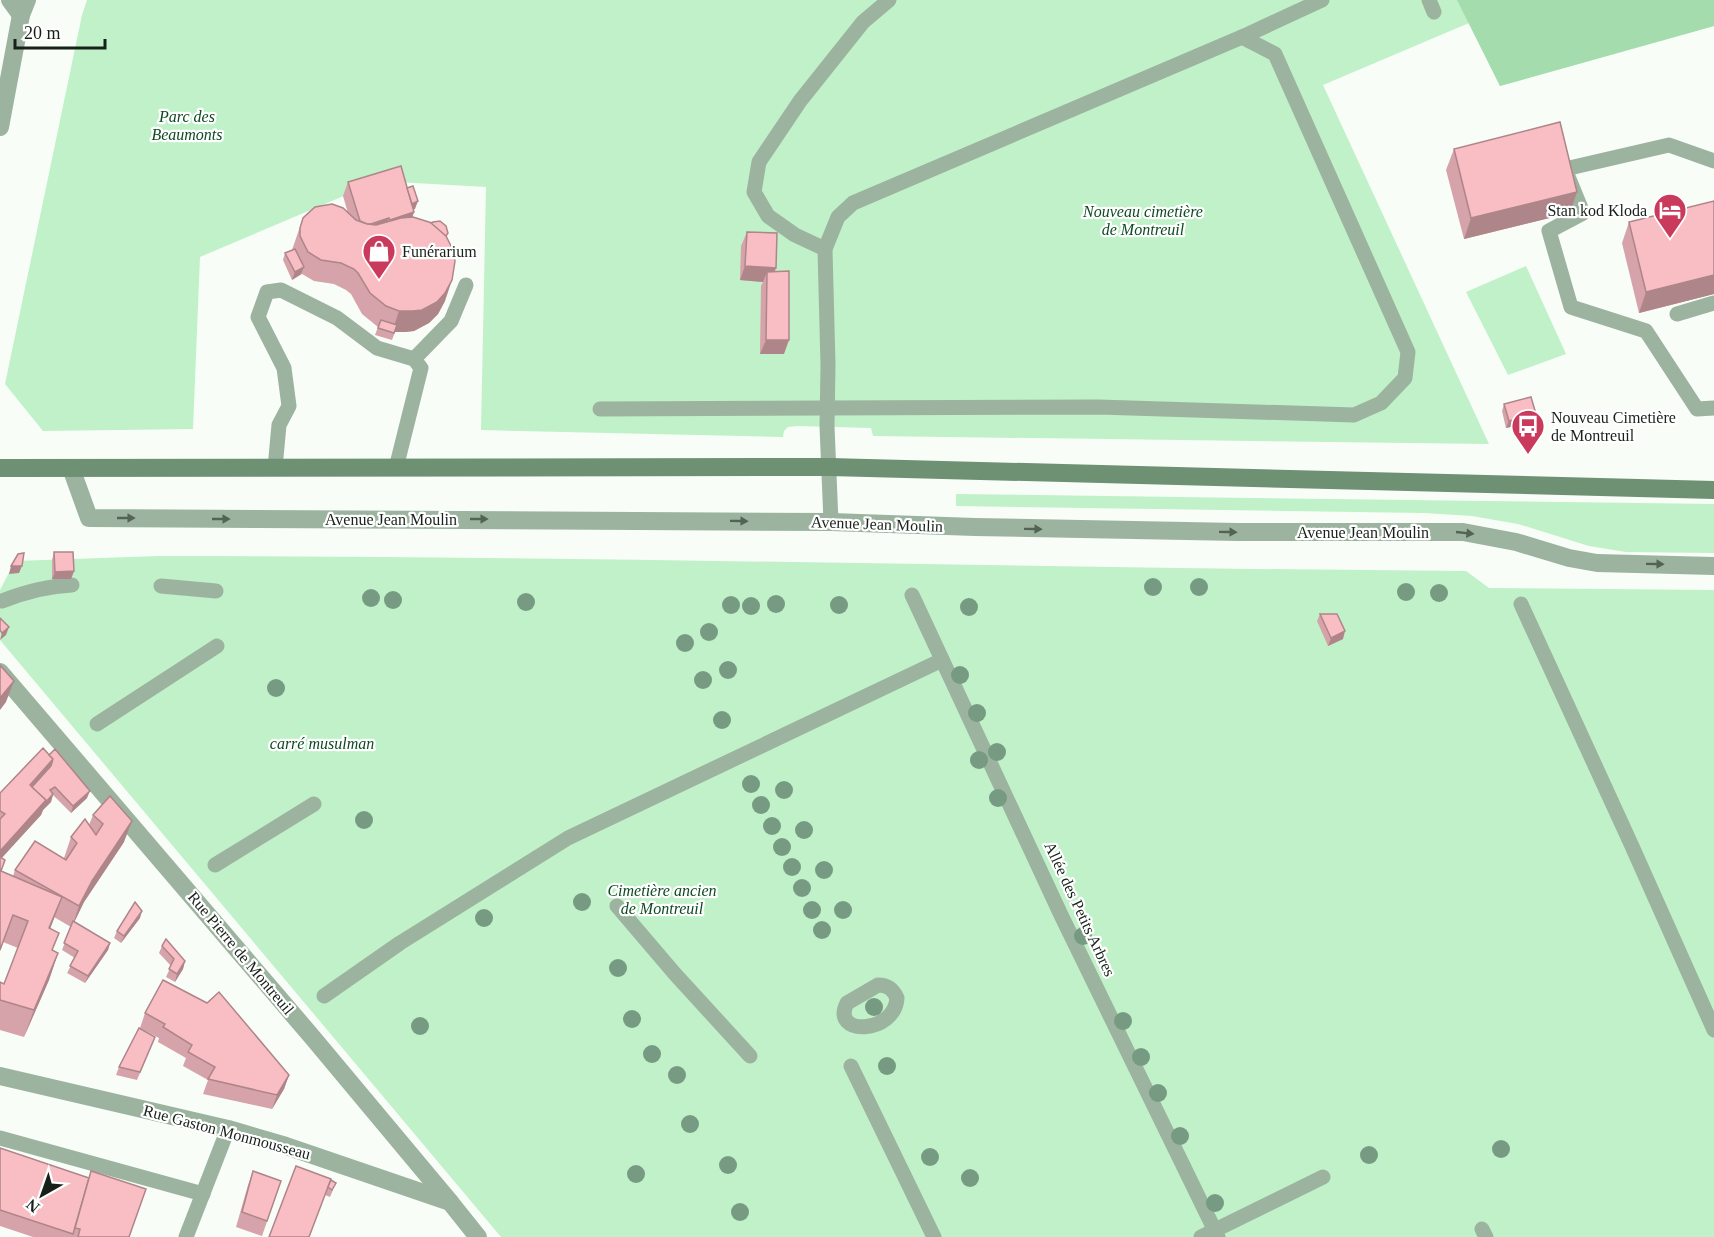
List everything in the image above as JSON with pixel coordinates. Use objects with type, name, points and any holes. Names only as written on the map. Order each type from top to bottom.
[{"type":"main road","points":[[0,468],[830,467],[1714,490]]},
{"type":"street","points":[[0,127],[24,7],[10,0]]},
{"type":"street","name":"Avenue Jean Moulin","points":[[71,468],[89,518],[831,522],[975,528],[1226,532],[1463,532],[1516,542],[1569,558],[1597,563],[1714,566]]},
{"type":"street","name":"Rue Pierre de Montreuil","points":[[0,672],[313,1038],[478,1237]]},
{"type":"street","name":"Rue Gaston Monmousseau","points":[[0,1076],[228,1129],[286,1146],[450,1202]]},
{"type":"lane","points":[[825,249],[795,235],[768,216],[754,192],[759,162],[800,101],[856,30],[889,0]]},
{"type":"lane","points":[[831,522],[827,426],[829,408],[825,249],[838,217],[853,203],[1242,37],[1322,0]]},
{"type":"lane","points":[[600,409],[1099,408],[1354,415],[1381,403],[1405,378],[1408,352],[1275,54],[1242,37]]},
{"type":"lane","points":[[1714,160],[1669,146],[1565,169],[1583,213],[1549,231],[1571,307],[1646,331],[1697,409],[1714,408]]},
{"type":"lane","points":[[414,358],[451,321],[466,285]]},
{"type":"lane","points":[[274,468],[279,425],[289,406],[284,368],[258,317],[267,292],[281,290],[338,318],[377,348],[414,358],[421,368],[396,468]]},
{"type":"lane","points":[[1677,314],[1714,303]]},
{"type":"lane","points":[[2,601],[27,591],[72,585]]},
{"type":"lane","points":[[162,586],[216,591]]},
{"type":"lane","name":"Allée des Petits Arbres","points":[[912,595],[1211,1235]]},
{"type":"lane","points":[[1521,604],[1714,1030]]},
{"type":"lane","points":[[96,723],[217,646]]},
{"type":"lane","points":[[324,996],[400,943],[568,838],[942,660]]},
{"type":"lane","points":[[215,865],[314,804]]},
{"type":"lane","points":[[617,906],[750,1056]]},
{"type":"lane","points":[[851,1066],[934,1237]]},
{"type":"lane","points":[[186,1237],[228,1129]]},
{"type":"lane","points":[[0,1138],[203,1194]]},
{"type":"lane","points":[[1211,1235],[1323,1177]]},
{"type":"green space","points":[[87,0],[1714,0],[1714,26],[1500,86],[1469,23],[1323,85],[1489,444],[873,436],[871,428],[798,426],[788,427],[783,437],[481,430],[486,187],[379,181],[200,257],[193,429],[43,431],[5,384]]},
{"type":"green space","points":[[1457,0],[1714,0],[1714,26],[1500,86]]},
{"type":"green space","points":[[1526,266],[1566,354],[1508,375],[1466,292]]},
{"type":"green space","points":[[956,494],[1714,504],[1714,553],[1626,552],[1589,546],[1518,524],[1472,516],[1424,513],[956,506]]},
{"type":"green space","name":"Cimetière ancien de Montreuil","points":[[159,556],[1466,571],[1489,588],[1714,590],[1714,1237],[501,1237],[0,640],[0,590],[15,561]]},
{"type":"building","points":[[1560,122],[1577,192],[1471,218],[1454,149]]},
{"type":"building","points":[[401,166],[414,212],[371,224],[360,221],[348,182]]},
{"type":"building","points":[[413,186],[418,201],[412,204],[407,188]]},
{"type":"building","points":[[1714,201],[1714,275],[1646,292],[1629,222]]},
{"type":"building","name":"Funérarium","points":[[332,204],[343,208],[356,220],[367,224],[376,225],[413,217],[432,223],[446,236],[455,261],[452,280],[445,293],[437,302],[422,310],[399,311],[386,306],[370,293],[354,269],[341,263],[321,260],[308,252],[300,236],[303,218],[315,207]]},
{"type":"building","points":[[440,221],[446,226],[448,233],[446,236],[431,223]]},
{"type":"building","points":[[747,232],[777,233],[776,268],[745,266]]},
{"type":"building","points":[[295,249],[304,267],[295,272],[285,253]]},
{"type":"building","points":[[789,271],[789,340],[766,340],[767,272]]},
{"type":"building","points":[[381,320],[397,325],[394,333],[378,328]]},
{"type":"building","points":[[1531,397],[1536,414],[1509,421],[1504,404]]},
{"type":"building","points":[[54,552],[73,552],[74,571],[55,572]]},
{"type":"building","points":[[24,553],[22,566],[11,566],[18,554]]},
{"type":"building","points":[[1320,614],[1337,614],[1345,631],[1331,638]]},
{"type":"building","points":[[0,618],[9,627],[2,633],[0,630]]},
{"type":"building","points":[[0,665],[14,681],[0,698]]},
{"type":"building","points":[[43,748],[53,759],[30,785],[46,800],[0,851],[0,819],[5,814],[0,811],[0,793]]},
{"type":"building","points":[[55,749],[90,791],[73,806],[55,787],[50,790],[53,794],[45,803],[46,800],[32,787],[51,766],[53,759],[49,755]]},
{"type":"building","points":[[110,796],[132,821],[92,881],[79,906],[15,870],[35,841],[66,860],[77,843],[71,837],[85,819],[96,835],[103,824],[93,815]]},
{"type":"building","points":[[0,857],[5,860],[1,871],[62,897],[49,928],[59,933],[52,950],[58,953],[34,1010],[0,1000],[0,982],[4,984],[28,921],[13,915],[0,950]]},
{"type":"building","points":[[135,902],[142,911],[124,936],[117,931]]},
{"type":"building","points":[[73,921],[110,943],[88,976],[70,966],[78,951],[64,943]]},
{"type":"building","points":[[166,939],[185,961],[177,974],[169,969],[174,959],[162,946]]},
{"type":"building","points":[[163,980],[207,1003],[219,992],[289,1075],[277,1095],[208,1079],[215,1067],[188,1052],[192,1045],[163,1027],[165,1024],[145,1013]]},
{"type":"building","points":[[139,1028],[155,1037],[140,1072],[119,1067]]},
{"type":"building","points":[[0,1148],[89,1178],[73,1234],[0,1210]]},
{"type":"building","points":[[296,1166],[331,1179],[309,1237],[269,1237]]},
{"type":"building","points":[[91,1171],[146,1189],[129,1237],[78,1237],[80,1229],[75,1228]]},
{"type":"building","points":[[253,1171],[281,1181],[267,1221],[242,1212]]},
{"type":"building","points":[[331,1180],[336,1183],[332,1190],[328,1187]]},
{"type":"place","name":"Stan kod Kloda","points":[[1670,239]]},
{"type":"place","name":"Funérarium","points":[[379,280]]},
{"type":"place","name":"Nouveau Cimetière de Montreuil","points":[[1528,455]]},
{"type":"park label","name":"Parc des Beaumonts","points":[[187,125]]},
{"type":"park label","name":"Nouveau cimetière de Montreuil","points":[[1143,220]]},
{"type":"park label","name":"carré musulman","points":[[322,743]]}]
